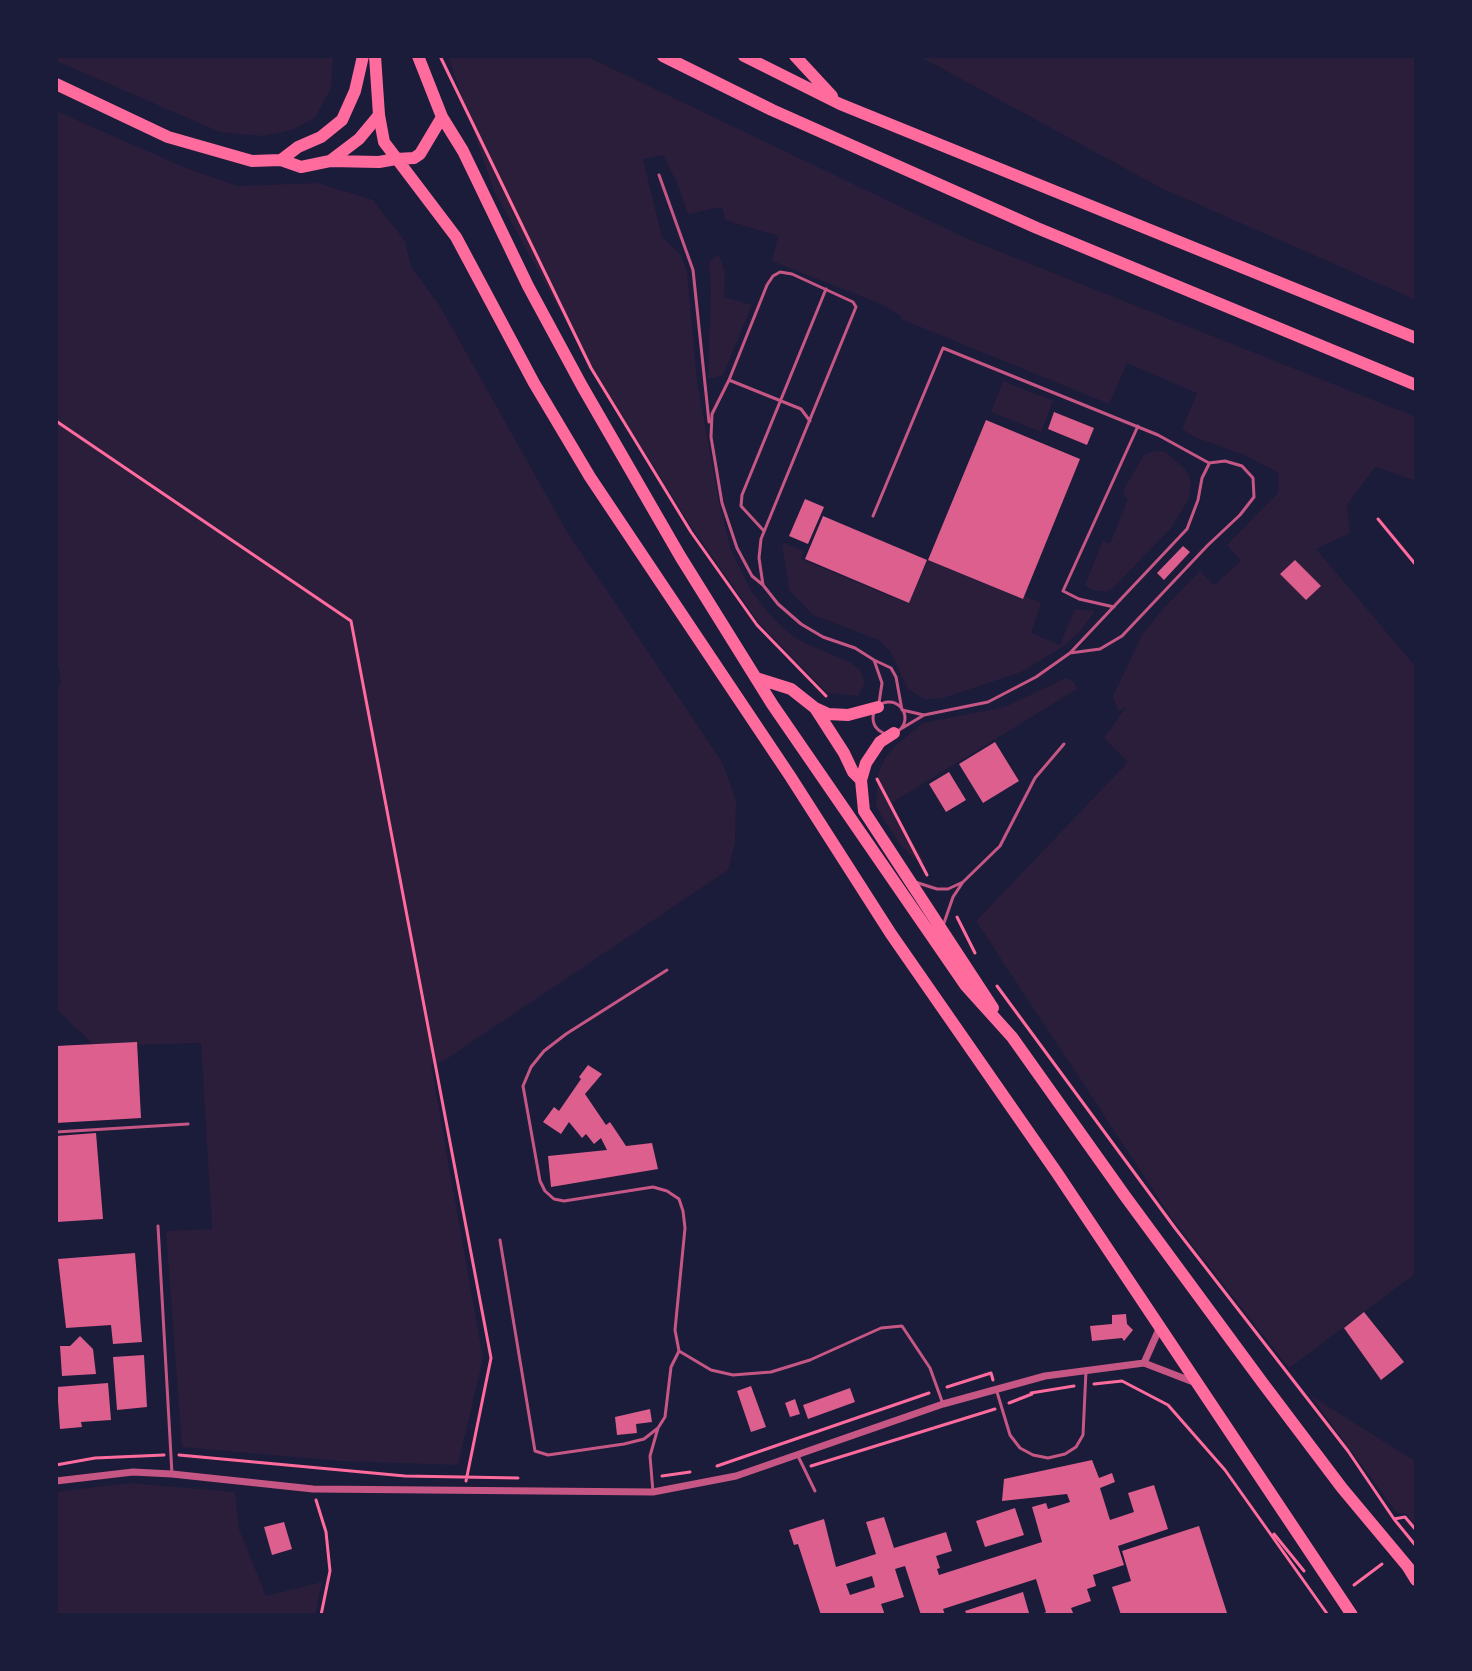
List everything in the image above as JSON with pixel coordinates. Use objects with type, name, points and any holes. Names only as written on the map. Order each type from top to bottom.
[{"type":"highway","points":[[281,160],[298,147],[321,137],[342,120],[355,91],[363,56]]},
{"type":"highway","points":[[375,56],[384,142],[456,237],[534,383],[590,477],[790,776],[891,934],[1057,1173],[1352,1615]]},
{"type":"highway","points":[[418,56],[442,117],[463,151],[528,286],[680,556],[756,678],[966,986],[1012,1037]]},
{"type":"highway","points":[[663,56],[772,110],[1037,228],[1416,385]]},
{"type":"highway","points":[[744,56],[840,104],[1416,338]]},
{"type":"highway","points":[[795,56],[840,104]]},
{"type":"highway","points":[[56,84],[168,137],[252,161],[281,160],[301,167],[330,161],[379,162],[414,158],[420,154],[442,117]]},
{"type":"highway","points":[[330,161],[359,139],[379,115]]},
{"type":"highway","points":[[756,678],[791,689],[815,708],[853,772],[861,780]]},
{"type":"highway","points":[[815,708],[840,716],[878,707]]},
{"type":"highway","points":[[896,732],[880,742],[866,763],[861,780],[864,811],[1012,1037],[1125,1196],[1333,1477],[1412,1568],[1416,1580]]},
{"type":"street","points":[[1144,1363],[1160,1327]]},
{"type":"street","points":[[56,1481],[133,1472],[313,1489],[653,1492],[736,1476],[943,1404],[1045,1376],[1144,1363],[1198,1384]]},
{"type":"lane","points":[[659,175],[693,270],[710,426],[722,503],[732,533],[752,576],[801,624],[891,668],[896,677],[904,721],[896,732]]},
{"type":"lane","points":[[710,426],[712,414],[773,276],[780,272],[792,274],[853,302],[856,307],[764,531],[759,548],[763,585]]},
{"type":"lane","points":[[764,531],[745,511],[741,501],[826,289]]},
{"type":"lane","points":[[873,516],[943,348],[1138,426],[1209,463],[1225,461],[1242,466],[1253,478],[1254,497],[1240,515],[1122,636],[1100,649],[1070,653]]},
{"type":"lane","points":[[729,380],[801,409],[810,421]]},
{"type":"lane","points":[[1114,607],[1079,599],[1063,591],[1138,426]]},
{"type":"lane","points":[[874,660],[882,683],[878,707],[873,716],[875,727],[884,733],[896,732],[924,715],[988,702],[1036,677],[1070,653],[1187,529],[1209,463]]},
{"type":"lane","points":[[878,707],[894,703],[902,710],[924,715]]},
{"type":"lane","points":[[951,943],[944,926],[949,905],[963,882],[1000,846],[1035,778],[1064,744]]},
{"type":"lane","points":[[903,872],[917,883],[937,889],[948,889],[963,882]]},
{"type":"lane","points":[[653,1492],[650,1456],[658,1428],[665,1417],[671,1367],[679,1351],[675,1330],[685,1228],[679,1199],[653,1187],[564,1201],[554,1199],[540,1181],[523,1086],[531,1067],[544,1051],[667,970]]},
{"type":"lane","points":[[56,1132],[188,1124]]},
{"type":"lane","points":[[158,1226],[172,1474]]},
{"type":"lane","points":[[500,1240],[535,1451],[548,1455],[624,1444],[644,1439],[658,1428]]},
{"type":"lane","points":[[679,1351],[711,1370],[733,1375],[771,1372],[810,1360],[881,1328],[902,1326],[930,1368],[943,1404]]},
{"type":"lane","points":[[996,1388],[1010,1435],[1020,1448],[1048,1458],[1065,1454],[1076,1447],[1083,1435],[1086,1371]]},
{"type":"lane","points":[[798,1456],[815,1491]]},
{"type":"path","points":[[440,56],[599,381],[691,532],[749,614],[826,696]]},
{"type":"path","points":[[56,421],[351,621],[491,1358],[465,1492]]},
{"type":"path","points":[[1378,519],[1416,565]]},
{"type":"path","points":[[866,763],[876,770],[877,781],[937,889]]},
{"type":"path","points":[[949,905],[963,925],[978,960]]},
{"type":"path","points":[[994,982],[1175,1228],[1348,1451],[1416,1546]]},
{"type":"path","points":[[804,1469],[1035,1393],[1122,1381],[1168,1405],[1225,1470],[1328,1615]]},
{"type":"path","points":[[313,1489],[326,1532],[330,1571],[321,1615]]},
{"type":"path","points":[[1394,1519],[1405,1517],[1416,1530]]},
{"type":"path","points":[[1263,1522],[1293,1556],[1334,1615]]},
{"type":"path","points":[[1354,1585],[1382,1564]]},
{"type":"shaded area","points":[[56,56],[333,56],[331,88],[315,118],[292,130],[262,136],[220,132],[56,61]]},
{"type":"shaded area","points":[[448,56],[586,56],[968,239],[1416,417],[1416,481],[1375,467],[1347,505],[1350,533],[1316,549],[1416,667],[1416,1273],[1289,1368],[1173,1220],[976,921],[1128,762],[1104,738],[1126,707],[1118,711],[1113,696],[1142,635],[1200,571],[1214,585],[1241,561],[1227,545],[1278,493],[1279,473],[1182,429],[1197,393],[1127,363],[1109,404],[901,319],[883,305],[772,261],[778,236],[725,220],[722,207],[688,214],[663,155],[643,159],[662,237],[681,255],[687,272],[697,381],[719,503],[731,550],[751,591],[791,635],[850,662],[860,670],[865,683],[858,696],[827,693],[759,623],[694,531],[593,370],[494,191]]},
{"type":"shaded area","points":[[919,56],[1416,56],[1416,300],[1161,188]]},
{"type":"shaded area","points":[[56,111],[186,168],[237,186],[318,183],[373,200],[405,241],[411,266],[441,308],[566,530],[722,762],[736,800],[735,843],[728,870],[445,1060],[431,1065],[483,1358],[458,1465],[340,1461],[182,1447],[166,1231],[212,1229],[201,1043],[95,1046],[56,1009],[56,686],[61,683],[56,666]]},
{"type":"shaded area","points":[[719,254],[725,273],[724,297],[752,305],[723,375],[708,379],[709,262]]},
{"type":"shaded area","points":[[1003,381],[1053,401],[1041,432],[991,412]]},
{"type":"shaded area","points":[[1154,451],[1165,452],[1185,469],[1191,480],[1189,499],[1170,529],[1114,587],[1107,592],[1092,590],[1085,585],[1103,541],[1110,544],[1128,499],[1123,494],[1125,487],[1144,455]]},
{"type":"shaded area","points":[[782,542],[803,551],[801,559],[909,604],[928,560],[1022,599],[1024,596],[1041,603],[1031,633],[1060,645],[1075,609],[1095,611],[1063,647],[1021,672],[943,698],[926,700],[908,689],[890,651],[879,640],[813,615],[789,590]]},
{"type":"shaded area","points":[[1066,678],[1074,682],[1077,689],[893,802],[896,820],[927,864],[914,858],[901,846],[876,807],[878,774],[885,758],[923,723],[1005,707]]},
{"type":"shaded area","points":[[1310,1395],[1416,1462],[1416,1526],[1406,1513],[1397,1513]]},
{"type":"shaded area","points":[[129,1483],[235,1492],[239,1529],[266,1596],[322,1582],[315,1615],[56,1615],[56,1492]]},
{"type":"building","points":[[1054,412],[1094,428],[1087,445],[1048,429]]},
{"type":"building","points":[[986,420],[1080,459],[1023,599],[928,560]]},
{"type":"building","points":[[805,499],[824,507],[808,544],[789,536]]},
{"type":"building","points":[[823,516],[927,560],[909,603],[805,559]]},
{"type":"building","points":[[1183,546],[1190,552],[1164,580],[1157,573]]},
{"type":"building","points":[[1295,560],[1321,586],[1306,600],[1280,574]]},
{"type":"building","points":[[995,742],[1019,781],[983,803],[959,764]]},
{"type":"building","points":[[949,772],[966,800],[946,812],[929,784]]},
{"type":"building","points":[[137,1042],[141,1118],[56,1123],[56,1046]]},
{"type":"building","points":[[588,1065],[602,1074],[585,1094],[606,1125],[610,1122],[626,1146],[652,1143],[658,1169],[551,1187],[548,1156],[607,1150],[601,1138],[594,1144],[586,1134],[582,1138],[569,1122],[561,1134],[543,1122],[554,1107],[559,1111]]},
{"type":"building","points":[[96,1133],[103,1219],[57,1222],[56,1136]]},
{"type":"building","points":[[135,1253],[142,1342],[113,1344],[111,1325],[66,1328],[58,1259]]},
{"type":"building","points":[[1364,1312],[1404,1362],[1381,1380],[1344,1328]]},
{"type":"building","points":[[1126,1314],[1127,1324],[1133,1330],[1124,1341],[1122,1338],[1092,1341],[1090,1326],[1112,1324],[1112,1315]]},
{"type":"building","points":[[80,1336],[93,1349],[96,1374],[62,1376],[60,1346],[70,1346]]},
{"type":"building","points":[[144,1355],[147,1407],[117,1410],[113,1357]]},
{"type":"building","points":[[108,1383],[111,1420],[81,1422],[82,1427],[60,1429],[57,1387]]},
{"type":"building","points":[[751,1386],[766,1427],[751,1432],[737,1391]]},
{"type":"building","points":[[850,1388],[855,1402],[808,1419],[803,1405]]},
{"type":"building","points":[[795,1399],[800,1414],[790,1417],[785,1403]]},
{"type":"building","points":[[650,1409],[652,1422],[636,1424],[637,1433],[617,1435],[615,1417]]},
{"type":"building","points":[[1092,1460],[1099,1478],[1112,1473],[1115,1482],[1100,1488],[1110,1520],[1134,1512],[1128,1493],[1154,1485],[1168,1529],[1118,1546],[1124,1565],[1093,1575],[1096,1586],[1087,1589],[1091,1601],[1071,1608],[1074,1615],[1040,1615],[1046,1612],[1036,1579],[943,1609],[945,1615],[921,1615],[905,1566],[895,1569],[904,1597],[881,1604],[885,1615],[821,1615],[798,1544],[794,1545],[789,1530],[824,1519],[836,1567],[876,1554],[866,1522],[884,1517],[894,1548],[946,1532],[952,1551],[936,1556],[939,1575],[1042,1542],[1032,1507],[1046,1503],[1048,1509],[1070,1502],[1067,1494],[1002,1501],[1004,1479]],"holes":[[[872,1576],[875,1587],[850,1595],[846,1584]]]},
{"type":"building","points":[[1015,1508],[1024,1535],[985,1547],[976,1521]]},
{"type":"building","points":[[284,1522],[292,1549],[272,1555],[264,1527]]},
{"type":"building","points":[[1199,1526],[1227,1613],[1121,1615],[1112,1587],[1131,1581],[1122,1551]]},
{"type":"building","points":[[1023,1592],[1029,1613],[967,1615],[965,1611]]}]
